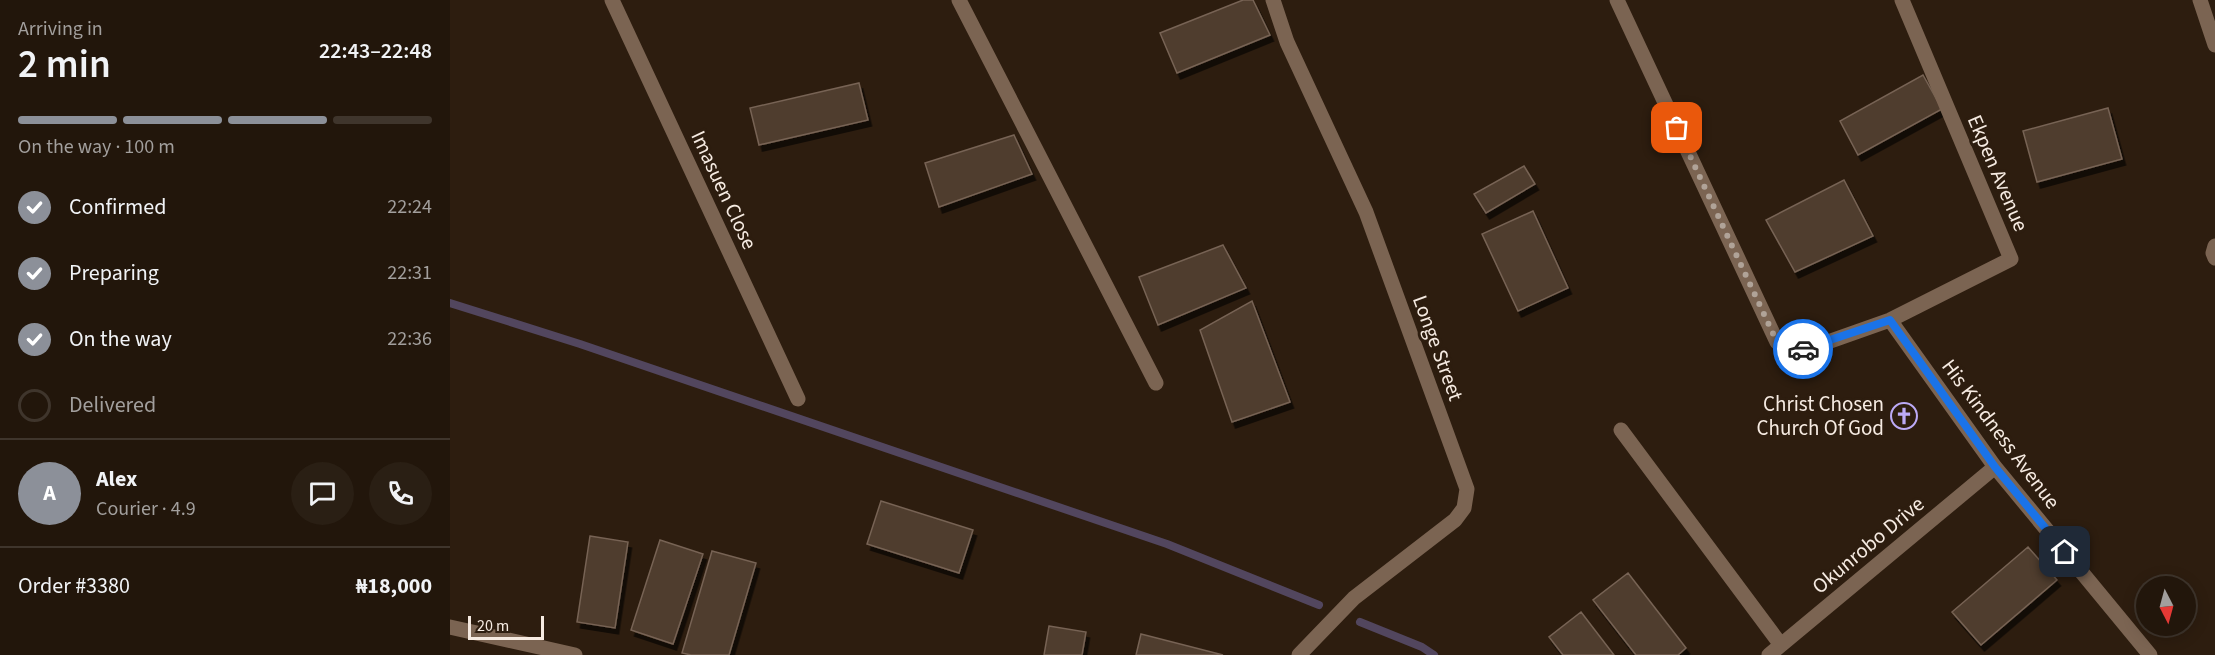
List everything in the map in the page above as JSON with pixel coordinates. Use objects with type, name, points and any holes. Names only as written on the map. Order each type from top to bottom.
[{"type":"street","name":"Imasuen Close","points":[[612,0],[798,399]]},
{"type":"street","points":[[959,0],[1156,383]]},
{"type":"street","name":"Longe Street","points":[[1272,0],[1287,42],[1366,212],[1467,489],[1464,508],[1455,520],[1354,598],[1299,655]]},
{"type":"street","name":"Ekpen Avenue","points":[[1617,0],[1777,342],[1792,351],[1808,349],[1890,320],[2011,259],[1902,0]]},
{"type":"street","points":[[2200,0],[2215,45]]},
{"type":"street","name":"His Kindness Avenue","points":[[1890,320],[1995,467],[2150,655]]},
{"type":"street","points":[[1621,430],[1781,645]]},
{"type":"street","name":"Okunrobo Drive","points":[[1769,655],[1995,467]]},
{"type":"street","points":[[450,627],[575,655]]},
{"type":"building","points":[[1243,0],[1253,0],[1270,35],[1177,73],[1160,33]]},
{"type":"building","points":[[1923,75],[1942,109],[1858,155],[1840,121]]},
{"type":"building","points":[[859,83],[868,120],[759,145],[750,108]]},
{"type":"building","points":[[2108,108],[2122,159],[2037,182],[2023,131]]},
{"type":"building","points":[[1014,135],[1032,174],[939,207],[925,163]]},
{"type":"building","points":[[1524,166],[1535,184],[1486,213],[1474,194]]},
{"type":"building","points":[[1844,180],[1873,236],[1795,272],[1766,220]]},
{"type":"building","points":[[1533,211],[1568,288],[1518,311],[1482,234]]},
{"type":"building","points":[[1223,245],[1246,288],[1158,325],[1139,277]]},
{"type":"building","points":[[1252,301],[1290,402],[1232,422],[1200,330]]},
{"type":"building","points":[[881,501],[973,530],[959,573],[867,544]]},
{"type":"building","points":[[590,536],[628,542],[615,628],[577,622]]},
{"type":"building","points":[[660,540],[703,554],[673,644],[631,630]]},
{"type":"building","points":[[2028,547],[2057,580],[1981,645],[1952,612]]},
{"type":"building","points":[[712,551],[756,563],[729,655],[682,653]]},
{"type":"building","points":[[1628,573],[1686,648],[1678,655],[1636,655],[1593,600]]},
{"type":"building","points":[[1581,612],[1614,655],[1563,655],[1549,637]]},
{"type":"building","points":[[1049,626],[1086,632],[1082,655],[1044,655]]},
{"type":"building","points":[[1141,634],[1223,655],[1136,655]]},
{"type":"waterway","points":[[450,303],[580,344],[1167,544],[1319,605]]},
{"type":"waterway","points":[[1360,622],[1422,647],[1434,655]]},
{"type":"way so far","points":[[1677,128],[1777,342],[1792,351],[1803,349]]},
{"type":"place","name":"Christ Chosen Church Of God","points":[[1904,416]]},
{"type":"route","points":[[1803,349],[1890,320],[1995,467],[2065,552]]}]
